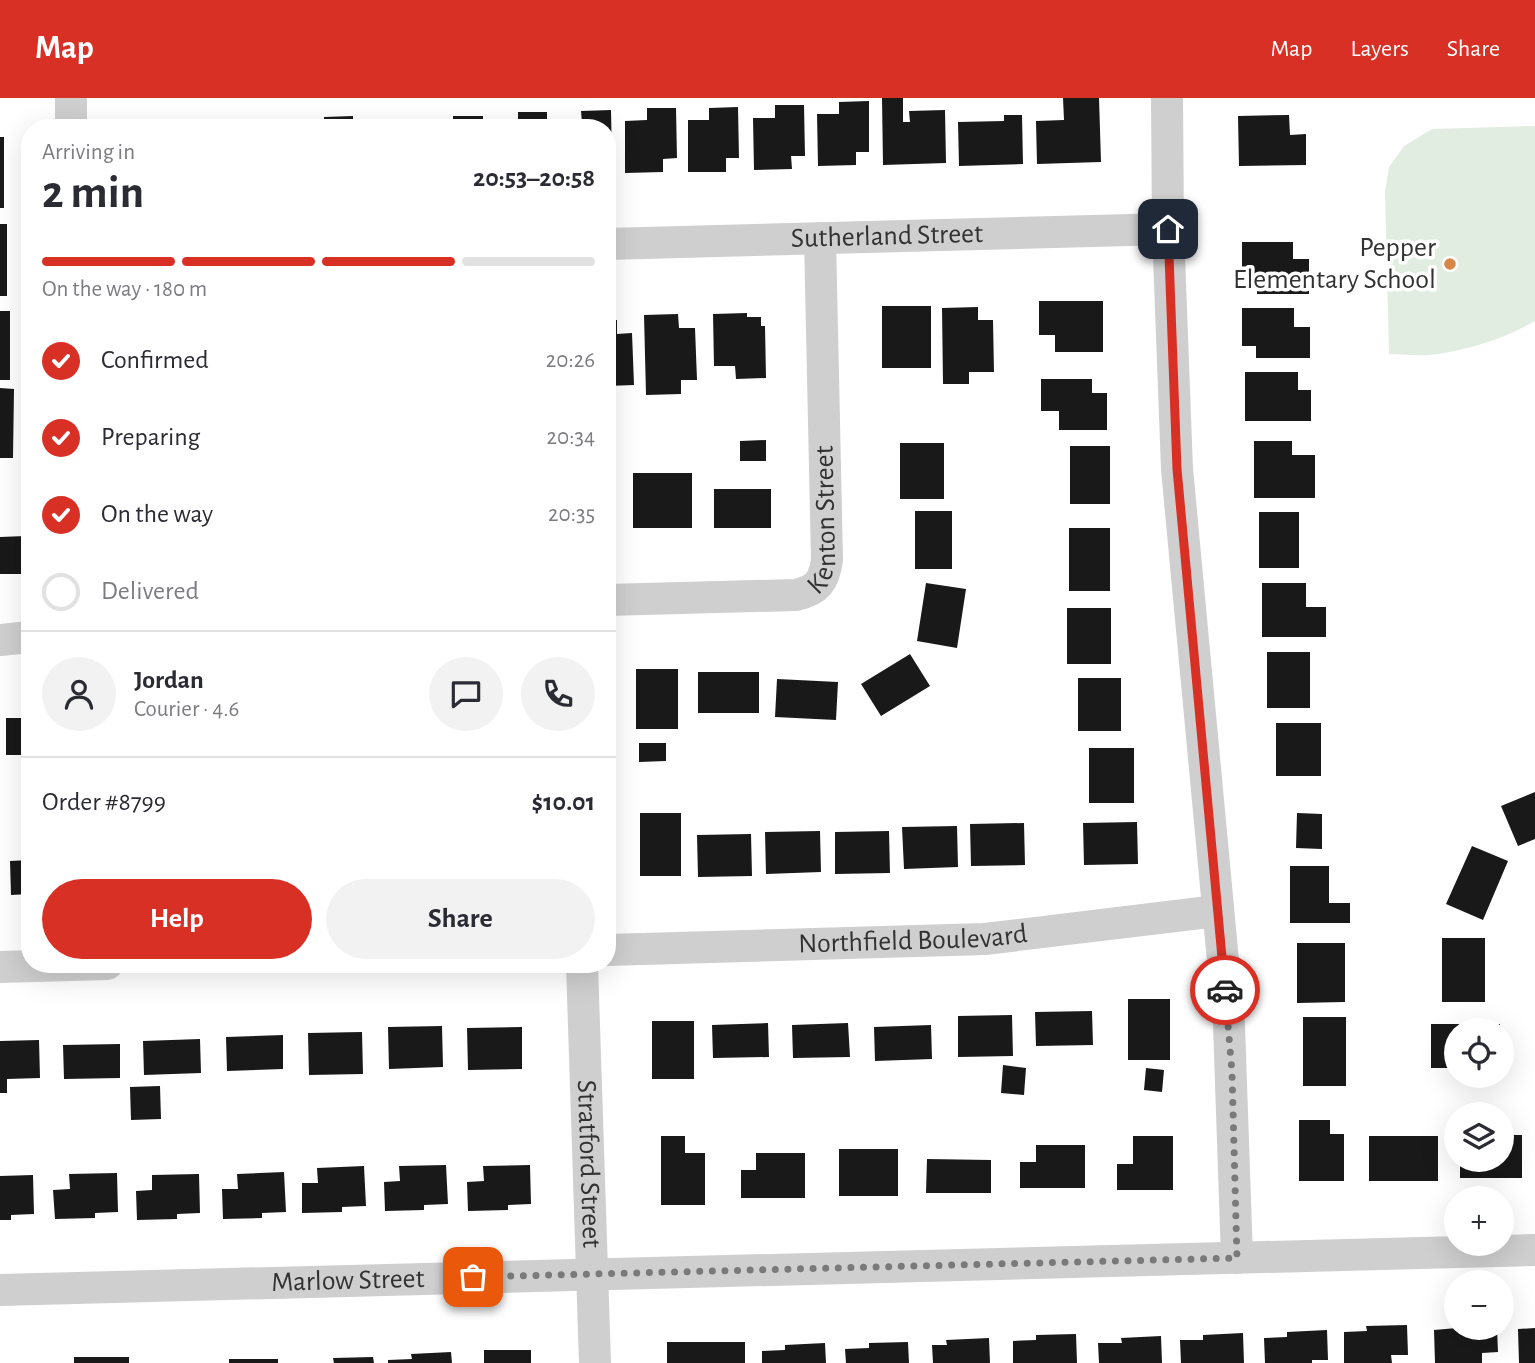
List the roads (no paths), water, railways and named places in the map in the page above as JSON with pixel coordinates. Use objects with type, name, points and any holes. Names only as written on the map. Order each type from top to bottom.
[{"type":"street","points":[[71,98],[71,119]]},
{"type":"street","points":[[1167,98],[1168,229],[1177,469],[1232,1072],[1237,1258]]},
{"type":"street","name":"Sutherland Street","points":[[616,244],[1168,229]]},
{"type":"street","name":"Kenton Street","points":[[616,600],[796,595],[809,592],[819,585],[827,561],[820,238]]},
{"type":"street","points":[[0,640],[21,638]]},
{"type":"street","name":"Northfield Boulevard","points":[[616,950],[971,940],[1217,911]]},
{"type":"street","points":[[0,967],[21,966]]},
{"type":"street","name":"Stratford Street","points":[[582,973],[595,1363]]},
{"type":"street","name":"Marlow Street","points":[[0,1290],[1535,1250]]},
{"type":"place","name":"Pepper Elementary School","points":[[1450,264]]}]
